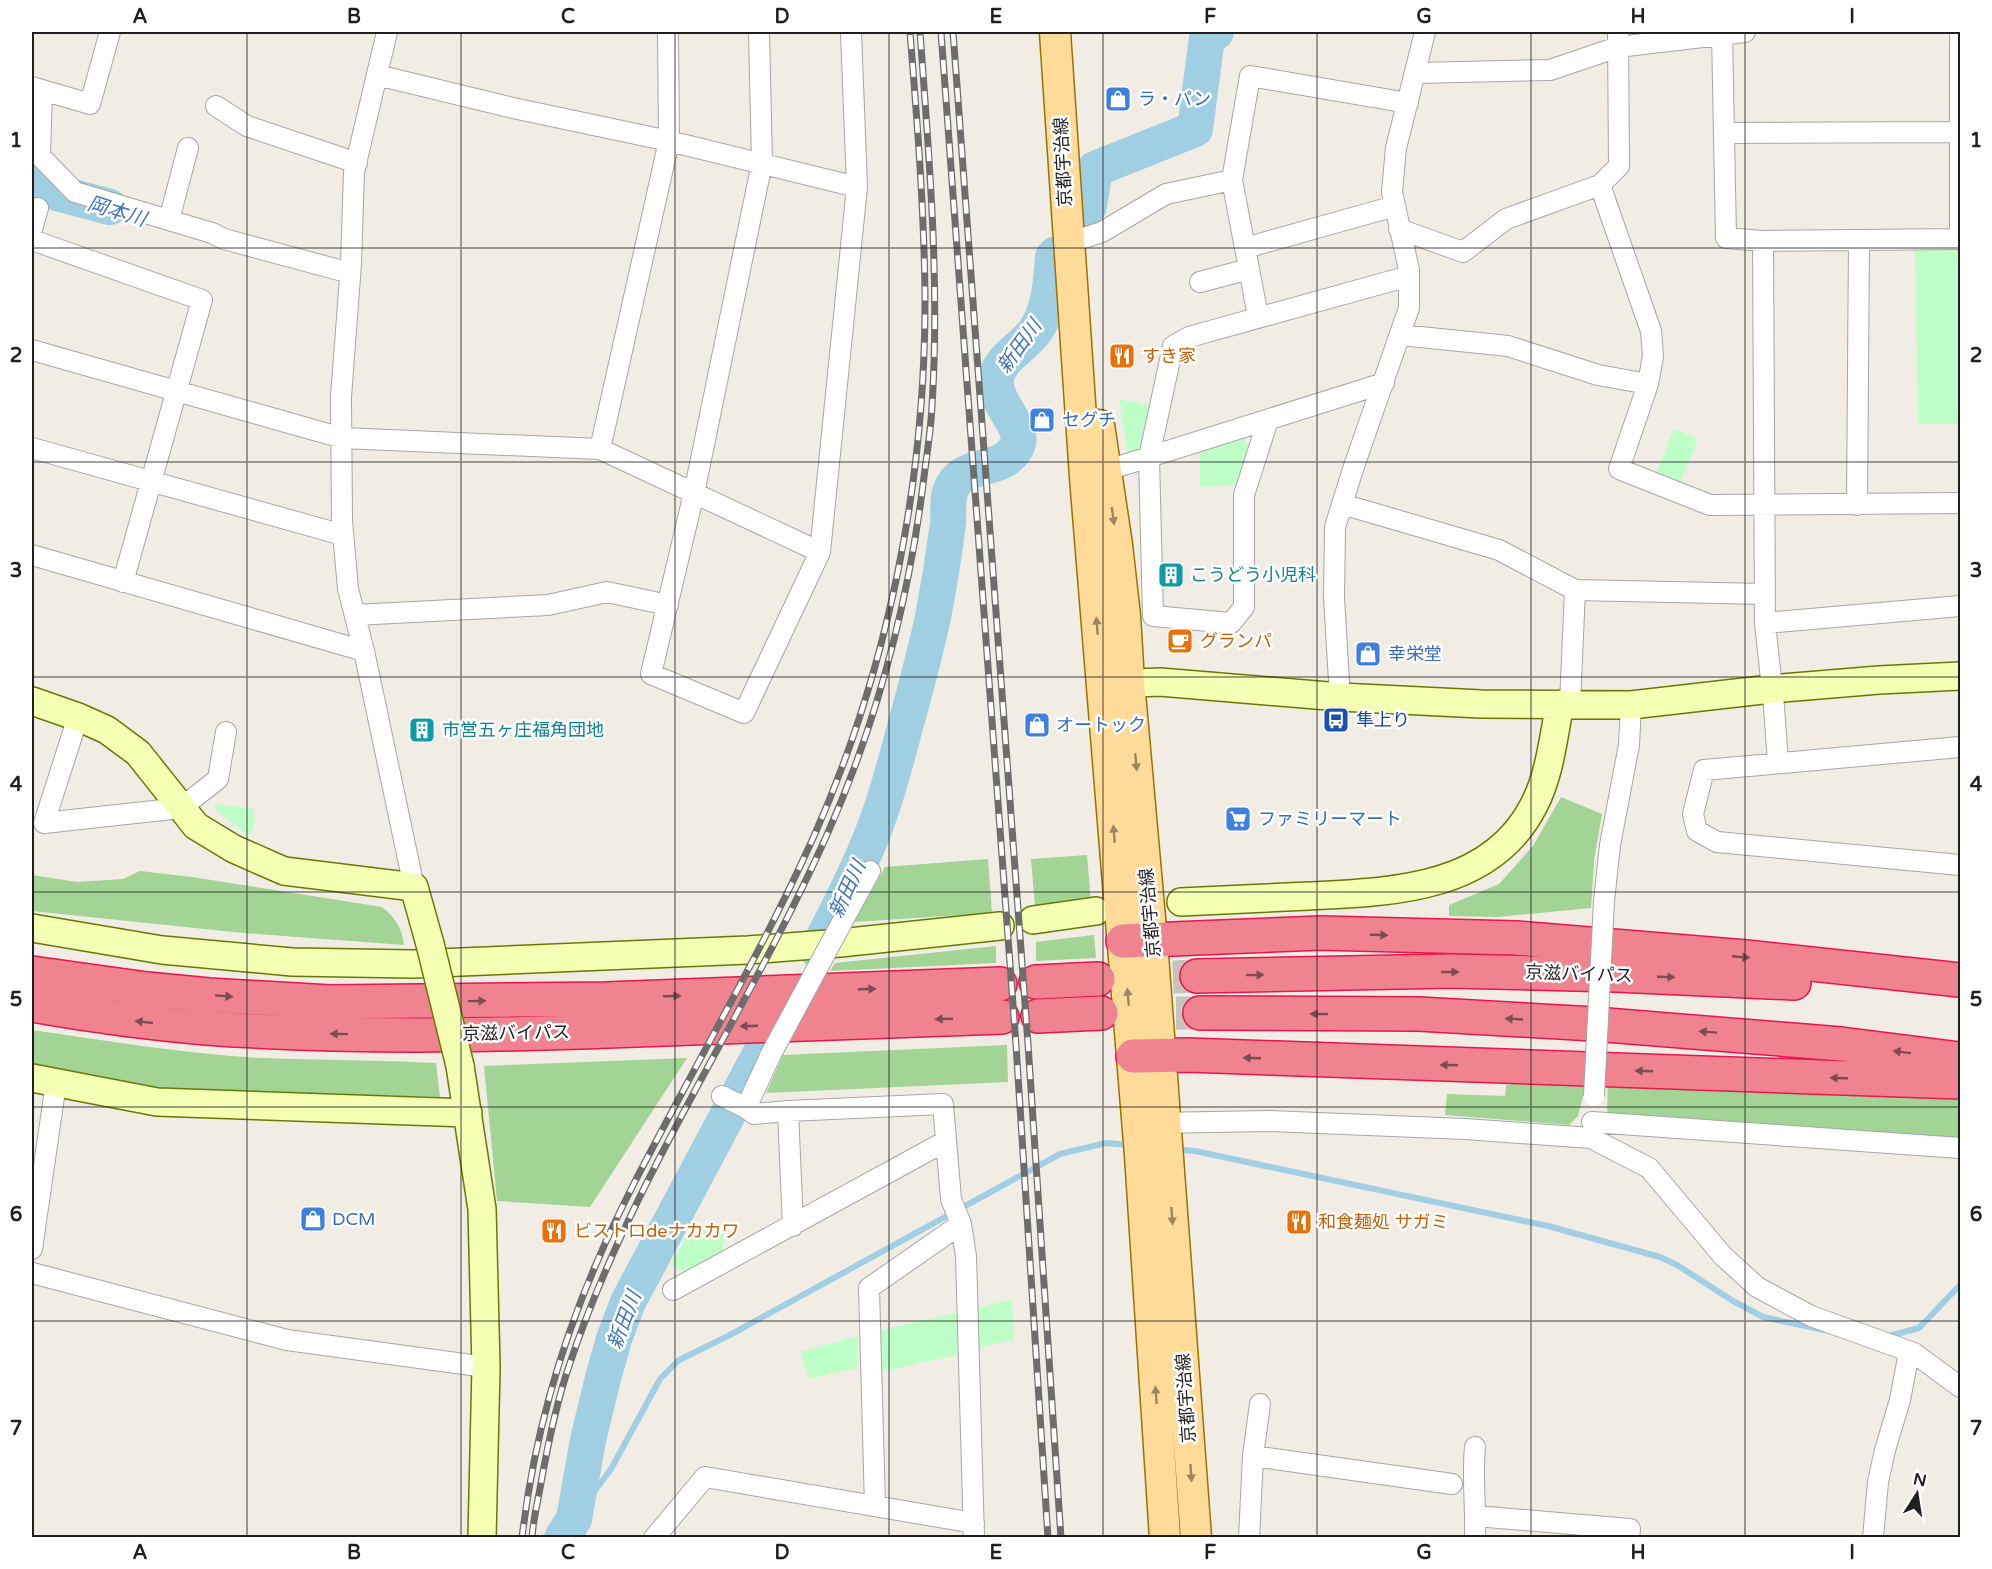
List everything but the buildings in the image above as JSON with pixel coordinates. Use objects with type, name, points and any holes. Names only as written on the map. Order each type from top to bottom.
[{"type":"highway","points":[[1138,941],[1321,933],[1516,939],[1746,957],[1960,980]]},
{"type":"highway","name":"京滋バイパス","points":[[1197,976],[1452,971],[1537,972],[1713,978],[1960,996]]},
{"type":"highway","name":"京滋バイパス","points":[[32,973],[198,994],[330,1002],[606,999],[1000,984]]},
{"type":"highway","points":[[1036,982],[1098,980]]},
{"type":"highway","name":"京滋バイパス","points":[[32,1005],[160,1023],[276,1032],[339,1034],[603,1031],[1002,1017]]},
{"type":"highway","points":[[1038,1016],[1101,1013]]},
{"type":"highway","points":[[1200,1013],[1419,1014],[1593,1024],[1841,1044],[1960,1059]]},
{"type":"highway","points":[[1147,1056],[1960,1082]]},
{"type":"main road","name":"京都宇治線","points":[[1055,32],[1068,243],[1116,683],[1147,1056],[1152,1139],[1165,1538]]},
{"type":"main road","name":"京都宇治線","points":[[1152,1139],[1196,1538]]},
{"type":"street","points":[[110,32],[90,104],[37,88],[40,156],[75,192],[212,233],[224,239],[350,273]]},
{"type":"street","points":[[387,32],[354,172],[350,273],[341,397],[344,536],[348,589],[364,651],[414,887],[460,1066],[482,1209],[486,1367],[482,1538]]},
{"type":"street","points":[[600,449],[669,141],[668,32]]},
{"type":"street","points":[[759,32],[762,163],[694,493],[651,674],[744,713],[820,552],[857,187],[851,32]]},
{"type":"street","points":[[1340,697],[1334,598],[1335,527],[1409,308],[1409,276],[1392,192],[1396,148],[1425,32]]},
{"type":"street","points":[[1416,73],[1550,70],[1618,39],[1745,32]]},
{"type":"street","points":[[1722,33],[1726,238],[1763,241],[1960,239],[1960,32]]},
{"type":"street","points":[[1399,229],[1463,252],[1506,219],[1600,185],[1619,166],[1618,39]]},
{"type":"street","points":[[377,75],[513,108],[669,141],[857,187]]},
{"type":"street","points":[[1258,316],[1232,180],[1250,76],[1408,104]]},
{"type":"street","points":[[216,106],[247,126],[357,163]]},
{"type":"street","points":[[1724,133],[1960,132]]},
{"type":"street","points":[[169,220],[188,148]]},
{"type":"street","points":[[1068,243],[1102,232],[1166,194],[1232,180]]},
{"type":"street","points":[[1600,185],[1651,331],[1653,356],[1648,384],[1619,469],[1710,505],[1960,503]]},
{"type":"street","points":[[1245,248],[1395,206]]},
{"type":"street","points":[[32,229],[38,208]]},
{"type":"street","points":[[32,240],[202,300],[123,582]]},
{"type":"street","points":[[1857,505],[1859,240]]},
{"type":"street","points":[[1763,241],[1765,623],[1778,764]]},
{"type":"street","points":[[1200,282],[1249,269]]},
{"type":"street","points":[[1268,420],[1244,495],[1244,607],[1231,623],[1153,616],[1149,457],[1173,346],[1189,336],[1409,276]]},
{"type":"street","points":[[1401,335],[1508,346],[1598,375],[1648,384]]},
{"type":"street","points":[[32,350],[342,438],[600,449],[820,552]]},
{"type":"street","points":[[1095,474],[1384,383]]},
{"type":"street","points":[[32,448],[344,536]]},
{"type":"street","points":[[1342,504],[1500,550],[1575,590],[1765,594]]},
{"type":"street","points":[[32,555],[364,651]]},
{"type":"street","points":[[1181,902],[1365,893],[1420,887],[1454,876],[1479,864],[1498,850],[1512,836],[1533,807],[1548,770],[1565,704],[1575,590]]},
{"type":"street","points":[[356,615],[548,605],[606,592],[668,605]]},
{"type":"street","points":[[1765,623],[1960,606]]},
{"type":"street","points":[[1116,683],[1160,682],[1340,697],[1481,704],[1631,705],[1771,689],[1960,676]]},
{"type":"street","points":[[32,701],[107,730],[138,753],[196,826],[234,849],[284,871],[414,887]]},
{"type":"street","points":[[1592,1130],[1610,845],[1629,745],[1631,705]]},
{"type":"street","points":[[78,717],[44,823],[181,808],[218,778],[226,732]]},
{"type":"street","points":[[1960,747],[1704,770],[1693,813],[1697,831],[1718,843],[1960,865]]},
{"type":"street","points":[[745,1107],[771,1054],[870,871]]},
{"type":"street","points":[[1033,920],[1096,911]]},
{"type":"street","points":[[32,928],[174,951],[292,962],[413,964],[748,950],[1000,926]]},
{"type":"street","points":[[32,1249],[44,1081],[157,1102],[468,1113]]},
{"type":"street","points":[[654,1538],[705,1477],[875,1506],[974,1530],[966,1256],[946,1141],[943,1104],[754,1114],[722,1096]]},
{"type":"street","points":[[788,1111],[793,1226]]},
{"type":"street","points":[[1152,1139],[1269,1121],[1466,1129],[1592,1130],[1960,1148]]},
{"type":"street","points":[[1592,1130],[1648,1168],[1723,1256],[1757,1287],[1811,1316],[1914,1353],[1960,1387]]},
{"type":"street","points":[[673,1290],[946,1141]]},
{"type":"street","points":[[875,1506],[869,1288],[957,1213]]},
{"type":"street","points":[[32,1274],[287,1340],[486,1367]]},
{"type":"street","points":[[1873,1538],[1878,1482],[1885,1450],[1900,1400],[1906,1363],[1914,1353]]},
{"type":"street","points":[[1249,1538],[1253,1456],[1260,1404]]},
{"type":"street","points":[[1474,1448],[1472,1469],[1476,1516],[1475,1538]]},
{"type":"street","points":[[1253,1456],[1452,1483]]},
{"type":"street","points":[[1476,1516],[1630,1530],[1629,1538]]},
{"type":"green space","points":[[1915,247],[1960,247],[1960,424],[1918,424]]},
{"type":"green space","points":[[1119,399],[1155,406],[1148,435],[1136,451],[1128,455]]},
{"type":"green space","points":[[1674,429],[1698,439],[1680,483],[1656,473]]},
{"type":"green space","points":[[1227,437],[1245,438],[1250,454],[1242,485],[1200,487],[1200,450]]},
{"type":"green space","points":[[1561,797],[1602,814],[1594,861],[1591,908],[1497,917],[1449,916],[1449,905],[1499,884],[1533,846]]},
{"type":"green space","points":[[216,804],[254,809],[254,823],[249,836],[219,813]]},
{"type":"green space","points":[[1087,855],[1091,902],[1035,907],[1031,859]]},
{"type":"green space","points":[[988,859],[992,913],[854,922],[885,867]]},
{"type":"green space","points":[[140,871],[382,907],[398,924],[404,945],[243,933],[32,911],[32,875],[77,882],[123,879]]},
{"type":"green space","points":[[1094,935],[1096,958],[1036,961],[1036,942]]},
{"type":"green space","points":[[996,946],[996,963],[830,971],[835,963]]},
{"type":"green space","points":[[32,1030],[147,1047],[233,1056],[436,1063],[440,1097],[148,1089],[32,1068]]},
{"type":"green space","points":[[1007,1045],[1008,1082],[766,1093],[783,1055]]},
{"type":"green space","points":[[687,1058],[590,1207],[497,1201],[484,1066]]},
{"type":"green space","points":[[1608,1074],[1960,1091],[1960,1140],[1607,1117]]},
{"type":"green space","points":[[1556,1078],[1587,1080],[1578,1116],[1569,1125],[1445,1115],[1447,1094],[1505,1096],[1506,1085]]},
{"type":"green space","points":[[723,1228],[723,1252],[685,1273],[671,1265],[688,1233]]},
{"type":"green space","points":[[1012,1299],[1014,1340],[975,1348],[974,1309]]},
{"type":"green space","points":[[957,1313],[958,1355],[874,1373],[872,1332]]},
{"type":"green space","points":[[857,1336],[857,1368],[809,1379],[800,1352]]},
{"type":"waterway","name":"新田川","points":[[1082,222],[1089,206],[1095,169],[1195,129],[1207,38],[1216,32]]},
{"type":"waterway","name":"岡本川","points":[[32,165],[50,191],[110,207]]},
{"type":"waterway","name":"新田川","points":[[817,950],[864,854],[889,784],[933,617],[946,535],[950,492],[955,481],[963,475],[1002,461],[1011,455],[1017,446],[1019,438],[1017,430],[999,396],[996,379],[1002,365],[1030,337],[1040,323],[1047,305],[1053,257],[1056,254]]},
{"type":"waterway","name":"新田川","points":[[562,1538],[574,1519],[588,1440],[603,1378],[628,1302],[790,998]]},
{"type":"waterway","points":[[574,1519],[611,1469],[660,1379],[679,1360],[728,1336],[1060,1154],[1106,1143],[1131,1145]]},
{"type":"waterway","points":[[1174,1149],[1195,1151],[1548,1226],[1660,1257],[1763,1317],[1824,1330]]},
{"type":"waterway","points":[[1885,1337],[1919,1328],[1960,1285]]},
{"type":"tunnel","points":[[1124,979],[1197,976]]},
{"type":"tunnel","points":[[1127,1013],[1200,1013]]},
{"type":"railway","points":[[522,1538],[533,1467],[549,1397],[583,1295],[627,1197],[767,933],[814,836],[863,706],[882,639],[898,571],[910,502],[919,433],[924,363],[923,228],[910,32]]},
{"type":"railway","points":[[532,1538],[556,1409],[569,1366],[595,1297],[656,1164],[761,969],[826,837],[861,750],[900,615],[918,523],[929,441],[934,359],[934,265],[920,32]]},
{"type":"railway","points":[[941,32],[1016,1045],[1048,1538]]},
{"type":"railway","points":[[953,32],[1028,1044],[1061,1538]]},
{"type":"place","name":"ラ・パン","points":[[1118,99]]},
{"type":"place","name":"すき家","points":[[1122,356]]},
{"type":"place","name":"セグチ","points":[[1042,420]]},
{"type":"place","name":"こうどう小児科","points":[[1171,575]]},
{"type":"place","name":"グランパ","points":[[1180,641]]},
{"type":"place","name":"幸栄堂","points":[[1368,654]]},
{"type":"place","name":"隼上り","points":[[1336,720]]},
{"type":"place","name":"オートック","points":[[1037,725]]},
{"type":"place","name":"市営五ヶ庄福角団地","points":[[422,730]]},
{"type":"place","name":"ファミリーマート","points":[[1238,819]]},
{"type":"place","name":"DCM","points":[[313,1219]]},
{"type":"place","name":"和食麺処 サガミ","points":[[1299,1222]]},
{"type":"place","name":"ビストロdeナカカワ","points":[[554,1231]]}]
